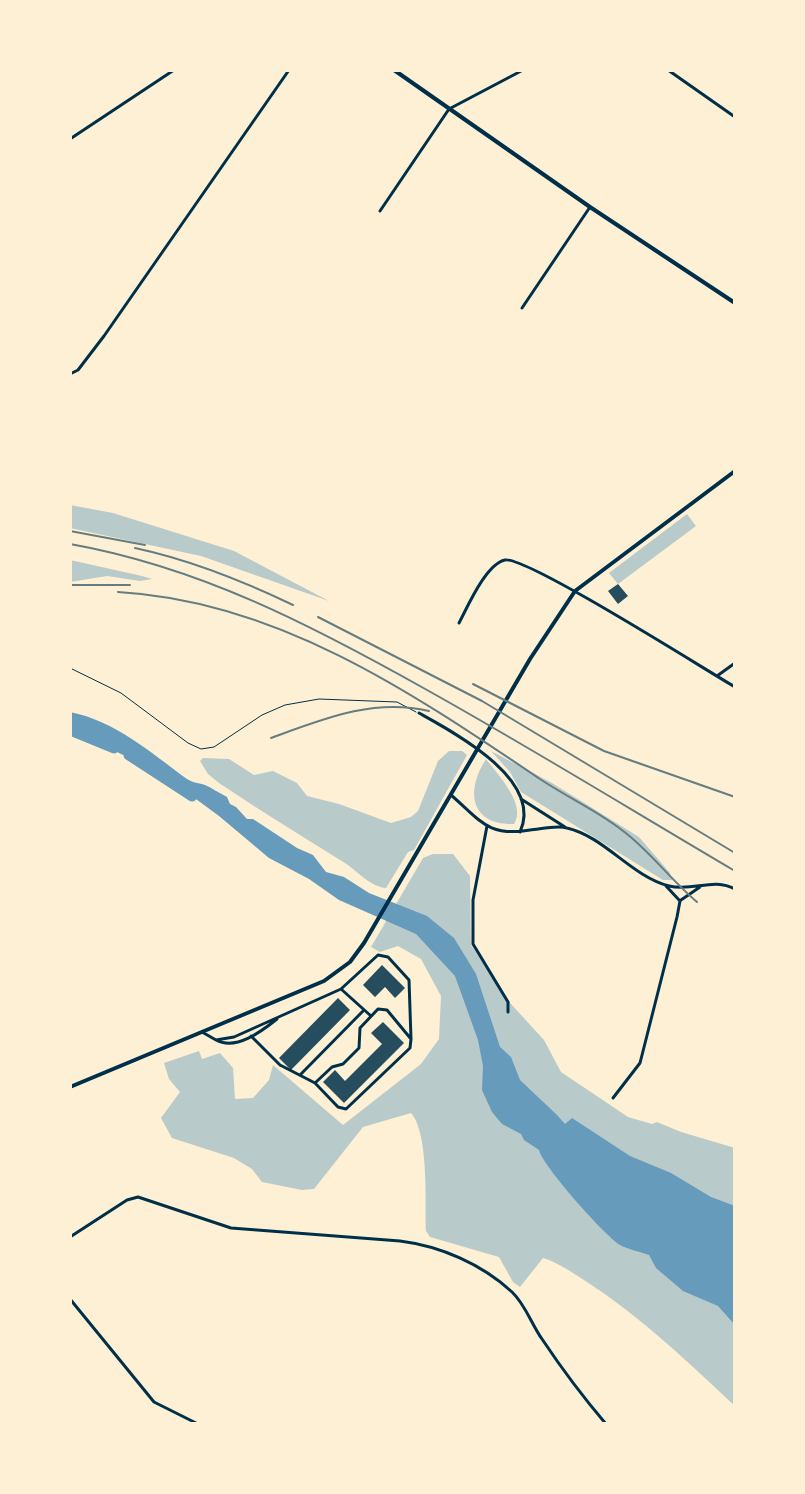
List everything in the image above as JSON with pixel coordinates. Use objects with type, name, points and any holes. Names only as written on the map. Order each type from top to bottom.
[{"type":"main road","points":[[394,70],[590,207],[735,303]]},
{"type":"main road","points":[[70,1087],[324,981],[350,962],[530,659],[575,591],[735,471]]},
{"type":"street","points":[[70,139],[174,70]]},
{"type":"street","points":[[70,374],[78,370],[104,336],[289,70]]},
{"type":"street","points":[[380,211],[449,109],[523,70]]},
{"type":"street","points":[[668,70],[735,117]]},
{"type":"street","points":[[522,308],[590,207]]},
{"type":"street","points":[[459,623],[488,572],[503,560],[516,560],[575,591],[735,687]]},
{"type":"street","points":[[717,676],[735,663]]},
{"type":"street","points":[[419,713],[491,758],[503,771],[521,798],[525,813],[520,832]]},
{"type":"street","points":[[451,795],[487,826],[501,833],[565,827]]},
{"type":"street","points":[[521,798],[664,884],[680,901]]},
{"type":"street","points":[[487,826],[472,905],[473,944],[508,1002],[508,1012]]},
{"type":"street","points":[[664,884],[682,888],[715,882],[735,889]]},
{"type":"street","points":[[613,1098],[640,1063],[680,901],[700,887]]},
{"type":"street","points":[[216,1040],[234,1037],[341,989],[378,955],[388,957],[409,980],[410,1048],[346,1109],[338,1107],[315,1083],[280,1065],[251,1036]]},
{"type":"street","points":[[341,989],[371,1016]]},
{"type":"street","points":[[315,1083],[332,1067],[343,1064],[359,1048],[360,1028],[378,1009],[387,1010],[411,1039]]},
{"type":"street","points":[[300,1075],[364,1010]]},
{"type":"street","points":[[202,1032],[232,1044],[282,1016]]},
{"type":"street","points":[[70,1237],[127,1200],[142,1197],[231,1228],[422,1244],[450,1253],[487,1272],[515,1294],[570,1381],[606,1424]]},
{"type":"street","points":[[70,1299],[154,1402],[198,1424]]},
{"type":"lane","points":[[70,668],[121,693],[188,743],[201,749],[214,747],[262,715],[285,705],[308,701],[397,702],[419,713]]},
{"type":"shaded area","points":[[70,505],[113,513],[234,551],[329,601],[201,556],[70,528]]},
{"type":"shaded area","points":[[687,514],[696,526],[618,584],[609,573]]},
{"type":"shaded area","points":[[70,560],[152,579],[140,581],[107,576],[70,582]]},
{"type":"shaded area","points":[[449,751],[462,751],[467,755],[414,850],[408,852],[386,888],[370,882],[219,783],[208,774],[200,761],[203,758],[229,759],[254,775],[273,771],[297,783],[307,796],[391,823],[411,817],[418,811],[438,761]]},
{"type":"shaded area","points":[[491,751],[552,783],[639,837],[670,873],[672,880],[663,880],[521,792],[510,772]]},
{"type":"shaded area","points":[[486,759],[514,799],[517,816],[514,824],[488,819],[476,804],[476,782]]},
{"type":"shaded area","points":[[433,854],[453,854],[470,876],[471,945],[511,1004],[544,1040],[561,1072],[628,1117],[652,1124],[657,1122],[735,1148],[735,1406],[645,1325],[560,1265],[543,1258],[520,1287],[513,1282],[499,1257],[430,1237],[426,1231],[421,1136],[411,1113],[363,1127],[314,1189],[302,1190],[262,1182],[252,1169],[234,1158],[172,1138],[161,1118],[180,1092],[169,1079],[164,1063],[199,1051],[202,1059],[220,1053],[233,1068],[235,1099],[253,1098],[269,1080],[273,1065],[343,1125],[421,1064],[439,1039],[441,996],[421,959],[398,946],[380,952],[371,947],[423,858]]},
{"type":"water","points":[[70,712],[117,730],[187,779],[227,797],[230,804],[247,819],[253,819],[313,855],[326,872],[344,877],[369,893],[427,916],[454,938],[476,974],[500,1047],[511,1057],[520,1080],[565,1124],[572,1118],[630,1156],[735,1206],[735,1325],[718,1306],[683,1291],[656,1268],[649,1255],[623,1247],[612,1239],[562,1184],[539,1150],[524,1140],[521,1134],[502,1124],[492,1112],[482,1090],[483,1066],[478,1040],[455,976],[416,934],[339,900],[309,879],[269,858],[162,774],[70,729]]},
{"type":"building","points":[[618,584],[628,596],[618,604],[608,591]]},
{"type":"building","points":[[382,965],[405,988],[395,998],[385,987],[375,997],[363,985]]},
{"type":"building","points":[[338,998],[350,1010],[291,1070],[279,1058]]},
{"type":"building","points":[[383,1022],[404,1043],[344,1103],[323,1082],[335,1070],[345,1081],[382,1044],[371,1033]]},
{"type":"waterway","points":[[70,730],[114,748]]},
{"type":"waterway","points":[[129,755],[192,796]]},
{"type":"railway","points":[[70,531],[145,545]]},
{"type":"railway","points":[[70,544],[118,554],[210,583],[341,643],[466,712],[735,871]]},
{"type":"railway","points":[[135,548],[216,572],[293,605]]},
{"type":"railway","points":[[70,585],[130,585]]},
{"type":"railway","points":[[118,592],[176,599],[233,613],[287,632],[340,656],[442,714],[617,826],[697,902]]},
{"type":"railway","points":[[318,617],[482,701],[735,853]]},
{"type":"railway","points":[[473,684],[604,751],[735,797]]},
{"type":"railway","points":[[271,738],[348,712],[388,707],[429,711]]}]
